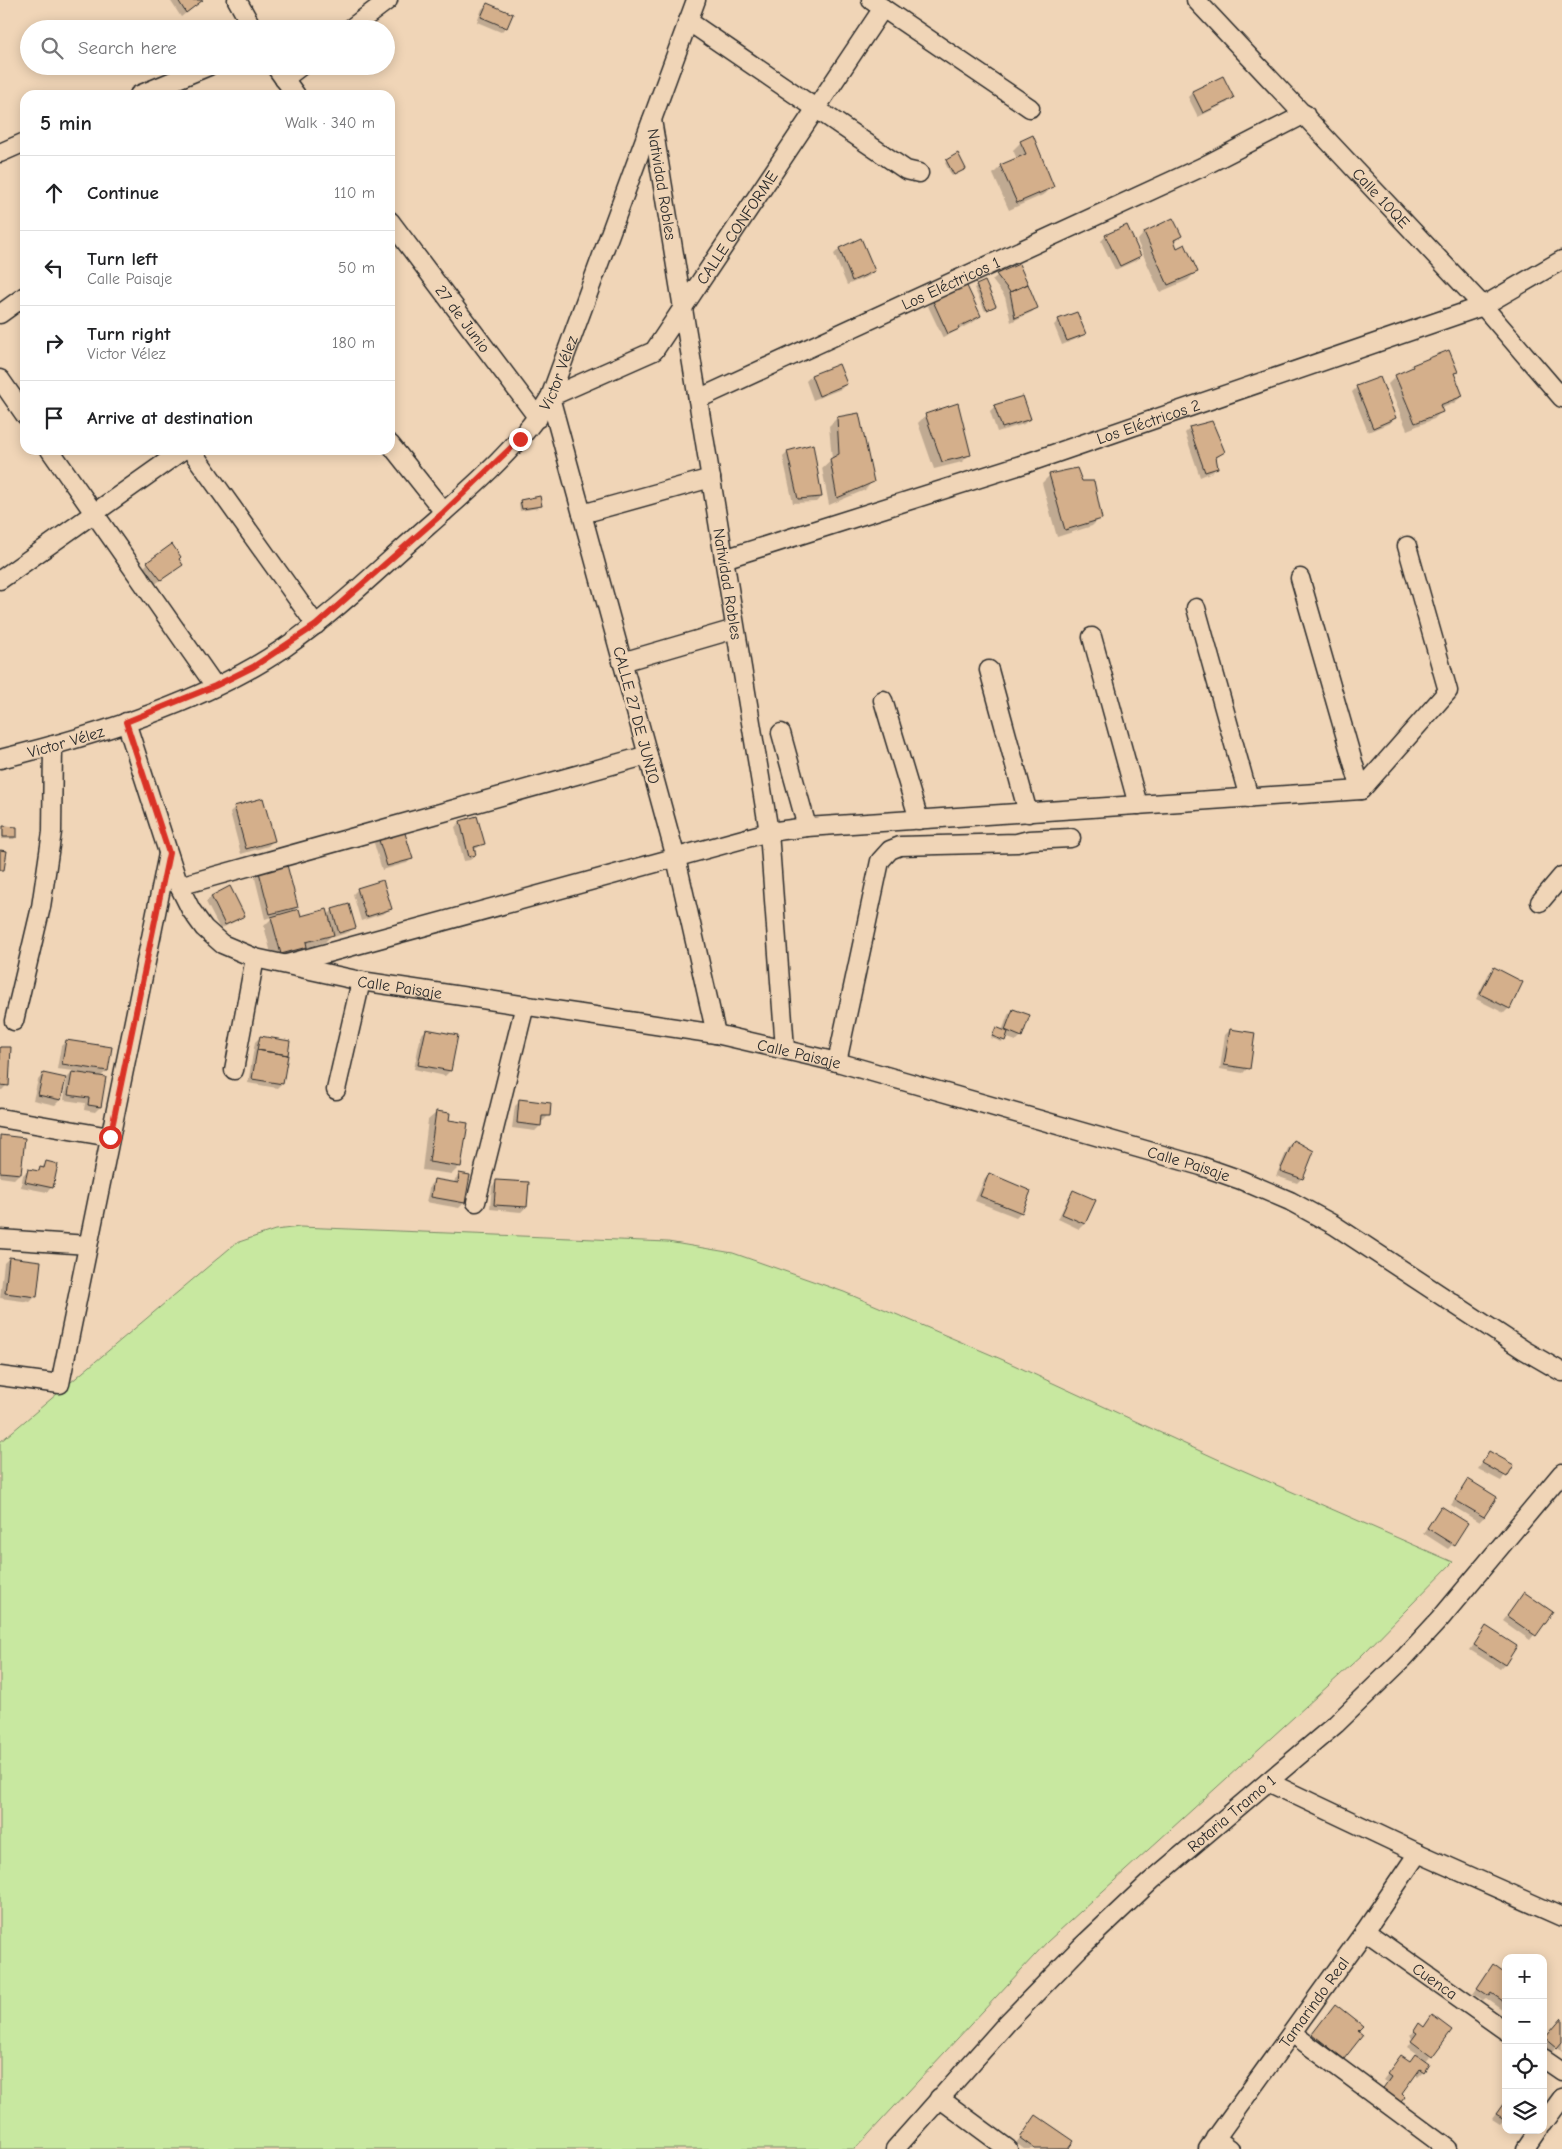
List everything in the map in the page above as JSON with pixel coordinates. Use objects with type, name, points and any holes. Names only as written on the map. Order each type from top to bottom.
[{"type":"street","points":[[237,0],[248,20]]},
{"type":"street","points":[[362,20],[388,0]]},
{"type":"street","name":"Victor Vélez","points":[[0,759],[53,745],[126,722],[215,686],[253,667],[316,625],[444,512],[520,439],[538,418],[550,397],[696,0]]},
{"type":"street","name":"Calle 10QE","points":[[1196,0],[1305,114],[1483,306],[1562,398]]},
{"type":"street","points":[[877,4],[1030,108]]},
{"type":"street","name":"CALLE CONFORME","points":[[550,397],[654,351],[816,108],[877,4]]},
{"type":"street","points":[[688,21],[906,170],[918,173]]},
{"type":"street","points":[[151,90],[187,75]]},
{"type":"street","points":[[281,75],[292,90]]},
{"type":"street","name":"Los Eléctricos 1","points":[[698,399],[1202,167],[1305,114]]},
{"type":"street","name":"Natividad Robles","points":[[652,120],[769,832],[785,1049]]},
{"type":"street","points":[[0,152],[20,144]]},
{"type":"street","name":"27 de Junio","points":[[395,228],[538,418]]},
{"type":"street","name":"Los Eléctricos 2","points":[[724,559],[1027,463],[1483,306],[1562,260]]},
{"type":"street","points":[[0,314],[20,300]]},
{"type":"street","points":[[0,379],[20,408]]},
{"type":"street","name":"CALLE 27 DE JUNIO","points":[[550,397],[676,858],[716,1034]]},
{"type":"street","points":[[395,450],[444,512]]},
{"type":"street","points":[[54,455],[215,686]]},
{"type":"street","points":[[0,580],[176,455]]},
{"type":"street","points":[[195,455],[316,625]]},
{"type":"street","points":[[582,514],[711,478]]},
{"type":"street","points":[[284,965],[769,832],[807,827],[1361,790],[1448,691],[1407,546]]},
{"type":"street","points":[[1300,578],[1361,790]]},
{"type":"street","points":[[1196,608],[1249,798]]},
{"type":"street","points":[[622,662],[735,629]]},
{"type":"street","points":[[1092,637],[1138,805]]},
{"type":"street","points":[[989,670],[1028,812]]},
{"type":"street","points":[[883,700],[919,820]]},
{"type":"street","name":"Calle Paisaje","points":[[126,722],[180,886],[191,910],[204,928],[222,944],[255,958],[361,981],[716,1034],[785,1049],[1201,1166],[1241,1180],[1290,1201],[1334,1225],[1524,1350],[1562,1372]]},
{"type":"street","points":[[781,732],[807,827]]},
{"type":"street","points":[[14,1021],[41,907],[52,832],[53,745]]},
{"type":"street","points":[[180,886],[648,754]]},
{"type":"street","points":[[836,1062],[880,861],[884,855],[900,846],[1017,843],[1029,840],[1071,838]]},
{"type":"street","points":[[0,1376],[60,1384],[169,853]]},
{"type":"street","points":[[1540,902],[1562,876]]},
{"type":"street","points":[[234,1070],[255,958]]},
{"type":"street","points":[[336,1090],[361,981]]},
{"type":"street","points":[[476,1202],[525,1005]]},
{"type":"street","points":[[0,1118],[110,1137]]},
{"type":"street","points":[[0,1239],[88,1245]]},
{"type":"street","name":"Rotaria Tramo 1","points":[[895,2149],[1006,2023],[1080,1948],[1151,1881],[1336,1724],[1404,1658],[1440,1619],[1562,1473]]},
{"type":"street","points":[[1268,1782],[1418,1853],[1562,1917]]},
{"type":"street","name":"Tamarindo Real","points":[[1211,2144],[1365,1931],[1418,1853]]},
{"type":"street","name":"Cuenca","points":[[1365,1931],[1502,2028]]},
{"type":"street","points":[[1292,2033],[1448,2149]]},
{"type":"street","points":[[1547,2061],[1562,2071]]},
{"type":"street","points":[[939,2098],[1008,2149]]},
{"type":"street","points":[[1547,2119],[1562,2098]]},
{"type":"street","points":[[1526,2149],[1536,2134]]},
{"type":"street","points":[[1211,2144],[1230,2149]]},
{"type":"green space","points":[[300,1227],[668,1242],[733,1253],[844,1292],[1001,1359],[1226,1463],[1453,1562],[1362,1655],[1047,1942],[855,2149],[0,2149],[0,1442],[236,1243],[275,1230]]},
{"type":"building","points":[[178,0],[203,0],[186,13]]},
{"type":"building","points":[[487,3],[513,14],[507,28],[481,17]]},
{"type":"building","points":[[1223,76],[1234,98],[1203,113],[1192,91]]},
{"type":"building","points":[[1033,135],[1054,187],[1017,203],[1000,165],[1026,154],[1020,141]]},
{"type":"building","points":[[958,153],[966,169],[954,175],[946,160]]},
{"type":"building","points":[[1173,218],[1182,236],[1174,240],[1177,248],[1185,244],[1198,272],[1168,285],[1144,232]]},
{"type":"building","points":[[1127,225],[1141,256],[1120,266],[1105,235]]},
{"type":"building","points":[[861,238],[875,271],[852,281],[839,248]]},
{"type":"building","points":[[1019,264],[1028,284],[1010,292],[996,274]]},
{"type":"building","points":[[985,281],[996,306],[987,310],[976,285]]},
{"type":"building","points":[[966,284],[981,316],[948,334],[932,299]]},
{"type":"building","points":[[1028,284],[1038,308],[1015,318],[1010,292]]},
{"type":"building","points":[[1077,312],[1086,334],[1067,341],[1058,319]]},
{"type":"building","points":[[1449,350],[1458,372],[1454,373],[1463,396],[1440,405],[1443,412],[1415,423],[1395,375],[1413,367],[1412,365]]},
{"type":"building","points":[[839,364],[847,384],[819,396],[811,375]]},
{"type":"building","points":[[1380,377],[1396,418],[1373,428],[1356,386]]},
{"type":"building","points":[[1023,396],[1031,419],[1002,428],[994,405]]},
{"type":"building","points":[[958,403],[971,455],[942,462],[925,414]]},
{"type":"building","points":[[859,413],[874,482],[837,498],[830,459],[839,454],[837,417]]},
{"type":"building","points":[[1212,421],[1225,452],[1216,457],[1218,468],[1205,472],[1189,427]]},
{"type":"building","points":[[813,444],[822,497],[798,499],[787,451]]},
{"type":"building","points":[[1077,468],[1082,481],[1094,481],[1102,519],[1065,530],[1049,474]]},
{"type":"building","points":[[540,496],[542,506],[522,509],[520,500]]},
{"type":"building","points":[[172,544],[181,557],[179,559],[183,565],[161,580],[147,562]]},
{"type":"building","points":[[263,798],[275,841],[246,849],[234,806]]},
{"type":"building","points":[[477,816],[485,844],[474,847],[476,855],[469,857],[460,821]]},
{"type":"building","points":[[3,826],[17,827],[17,837],[3,837]]},
{"type":"building","points":[[404,830],[413,859],[387,866],[378,837]]},
{"type":"building","points":[[0,850],[7,851],[4,870],[0,870]]},
{"type":"building","points":[[287,865],[298,907],[270,914],[259,872]]},
{"type":"building","points":[[383,880],[392,909],[366,917],[357,888]]},
{"type":"building","points":[[230,886],[245,916],[225,925],[211,896]]},
{"type":"building","points":[[349,904],[356,928],[339,933],[332,909]]},
{"type":"building","points":[[299,909],[301,916],[327,909],[334,935],[306,942],[307,947],[281,954],[271,917]]},
{"type":"building","points":[[1494,967],[1523,982],[1510,1009],[1480,994]]},
{"type":"building","points":[[1013,1009],[1030,1015],[1022,1037],[1005,1030]]},
{"type":"building","points":[[996,1027],[1008,1032],[1005,1041],[992,1036]]},
{"type":"building","points":[[426,1029],[458,1035],[451,1071],[418,1065]]},
{"type":"building","points":[[1230,1029],[1255,1033],[1250,1069],[1224,1065]]},
{"type":"building","points":[[260,1036],[290,1041],[288,1055],[257,1050]]},
{"type":"building","points":[[66,1040],[112,1047],[108,1071],[62,1064]]},
{"type":"building","points":[[0,1047],[11,1047],[9,1086],[0,1085]]},
{"type":"building","points":[[257,1050],[288,1055],[283,1084],[252,1079]]},
{"type":"building","points":[[72,1072],[106,1077],[101,1107],[88,1105],[89,1098],[68,1095]]},
{"type":"building","points":[[43,1073],[66,1078],[61,1100],[38,1095]]},
{"type":"building","points":[[519,1099],[551,1103],[550,1116],[542,1116],[541,1126],[517,1123]]},
{"type":"building","points":[[436,1111],[450,1113],[449,1120],[468,1123],[461,1167],[429,1162]]},
{"type":"building","points":[[0,1135],[25,1138],[21,1174],[0,1172]]},
{"type":"building","points":[[1294,1140],[1314,1151],[1303,1179],[1280,1171]]},
{"type":"building","points":[[46,1161],[58,1164],[53,1188],[25,1182],[28,1169],[39,1171],[40,1167],[44,1168]]},
{"type":"building","points":[[459,1173],[470,1175],[465,1203],[431,1197],[434,1179],[458,1183]]},
{"type":"building","points":[[989,1173],[1031,1191],[1022,1213],[980,1196]]},
{"type":"building","points":[[496,1180],[529,1182],[527,1207],[494,1205]]},
{"type":"building","points":[[1073,1190],[1096,1200],[1085,1224],[1062,1214]]},
{"type":"building","points":[[9,1257],[41,1261],[37,1297],[5,1293]]},
{"type":"building","points":[[1489,1451],[1514,1465],[1507,1477],[1482,1463]]},
{"type":"building","points":[[1468,1479],[1497,1497],[1484,1517],[1455,1500]]},
{"type":"building","points":[[1441,1506],[1468,1523],[1454,1545],[1427,1528]]},
{"type":"building","points":[[1524,1592],[1553,1612],[1536,1636],[1507,1616]]},
{"type":"building","points":[[1486,1626],[1517,1646],[1505,1665],[1474,1645]]},
{"type":"building","points":[[1493,1964],[1502,1971],[1502,2000],[1491,1993],[1489,1996],[1477,1988]]},
{"type":"building","points":[[1335,2004],[1363,2026],[1358,2031],[1363,2035],[1344,2059],[1312,2034]]},
{"type":"building","points":[[1432,2015],[1452,2030],[1432,2057],[1411,2041],[1417,2033],[1414,2031],[1419,2023],[1424,2027]]},
{"type":"building","points":[[1562,2018],[1562,2042],[1557,2048],[1547,2040],[1547,2036]]},
{"type":"building","points":[[1415,2054],[1429,2064],[1424,2072],[1420,2069],[1402,2094],[1405,2097],[1397,2107],[1379,2094],[1391,2077],[1387,2074],[1401,2055],[1410,2061]]},
{"type":"building","points":[[1502,2106],[1502,2118],[1496,2114]]},
{"type":"building","points":[[1036,2115],[1074,2141],[1068,2149],[1035,2149],[1020,2138]]},
{"type":"route","points":[[110,1137],[169,853],[126,722],[215,686],[283,649],[316,625],[444,512],[520,439]]}]
